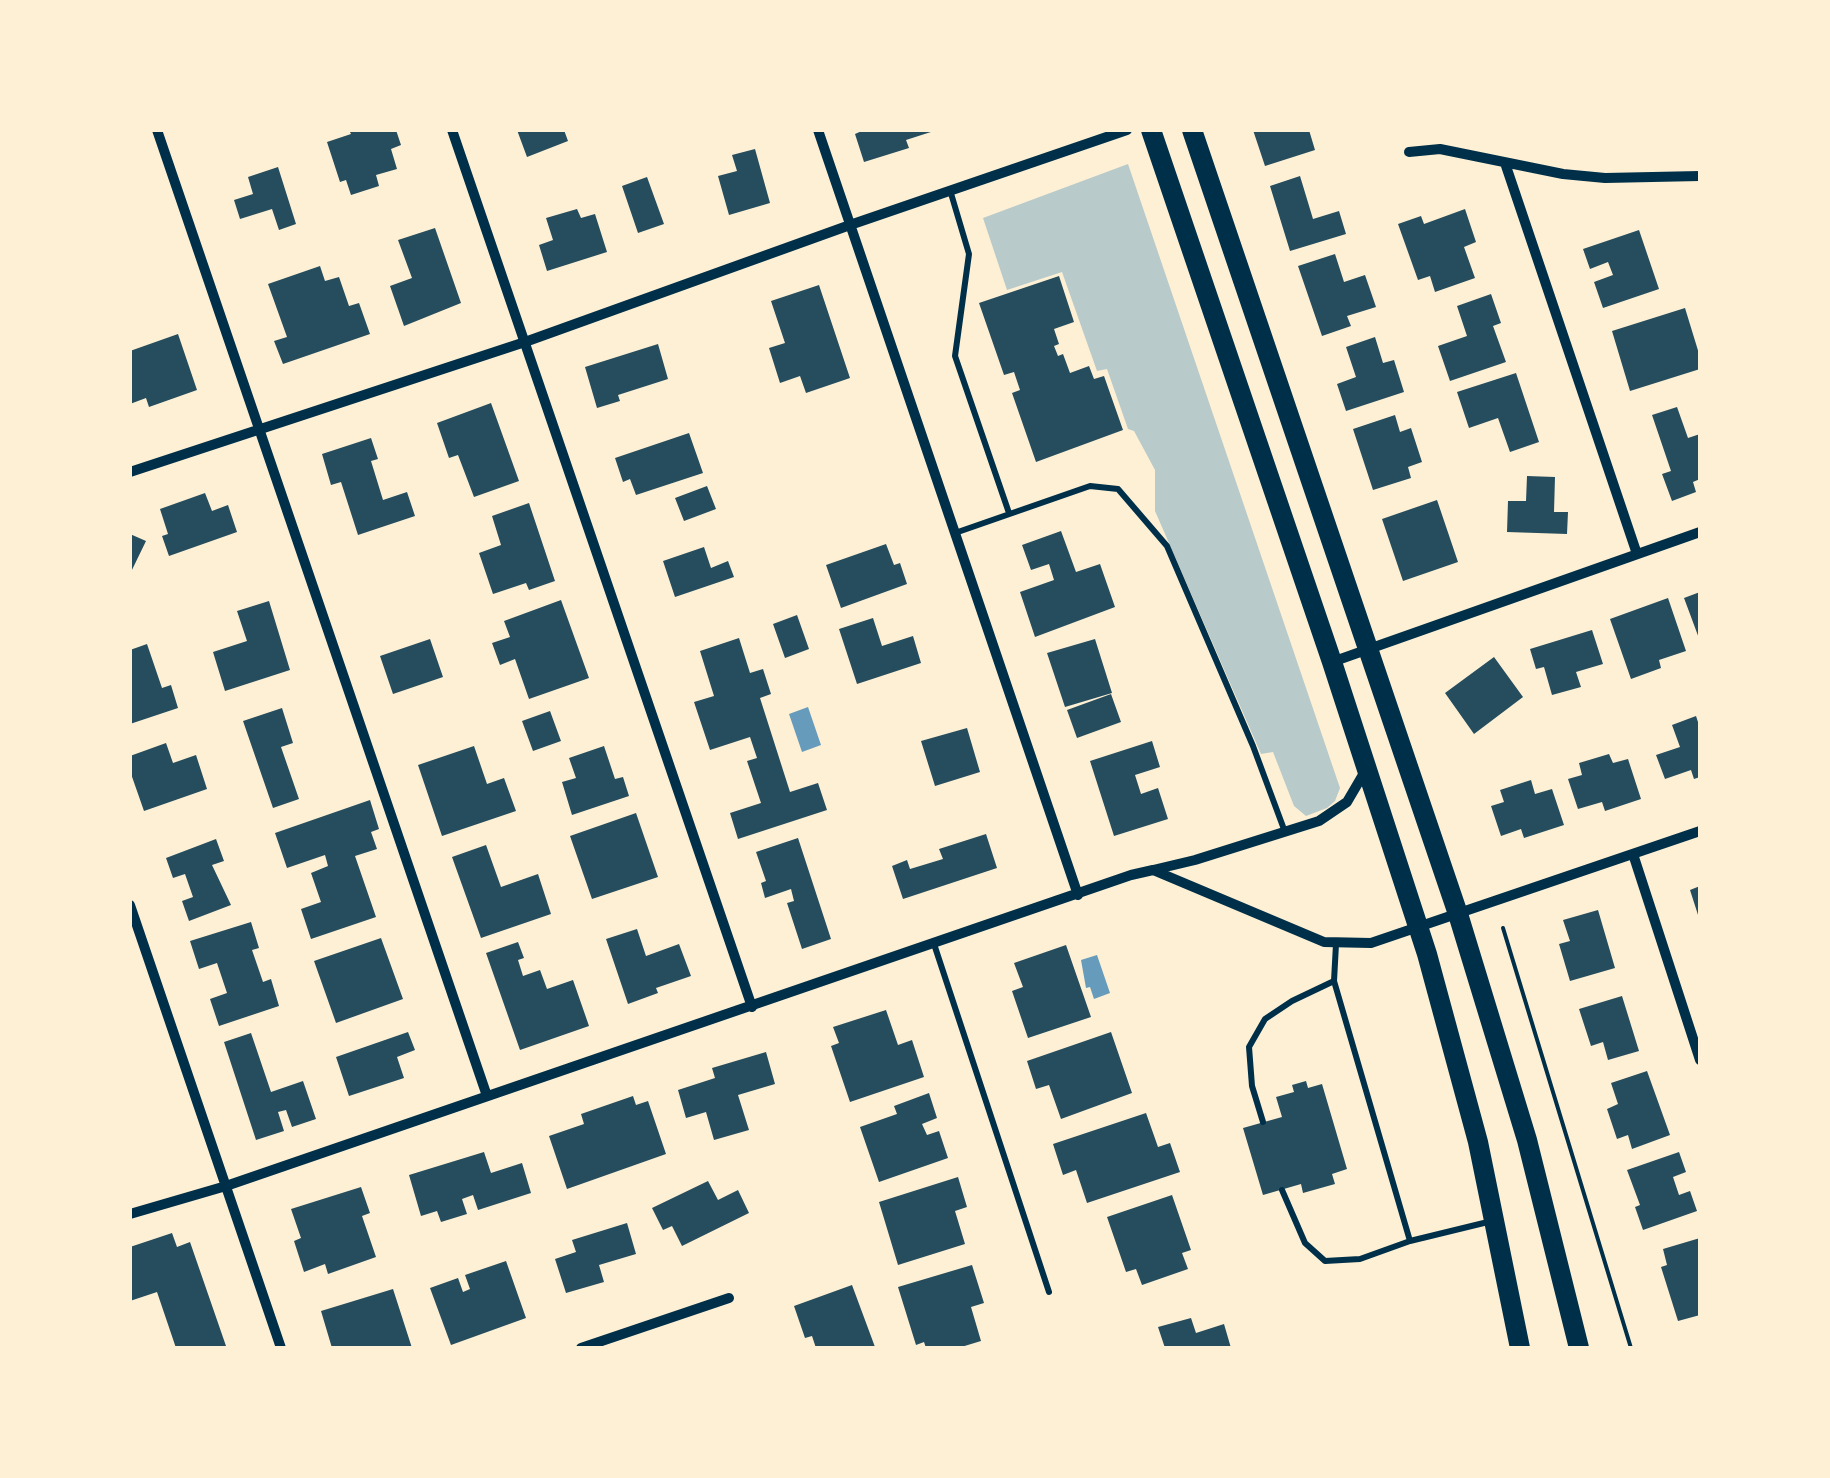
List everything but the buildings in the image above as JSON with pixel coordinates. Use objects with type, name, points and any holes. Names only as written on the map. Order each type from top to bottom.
[{"type":"main road","points":[[1150,130],[1419,928],[1458,1062],[1496,1220],[1520,1348]]},
{"type":"main road","points":[[1192,130],[1458,914],[1527,1140],[1579,1348]]},
{"type":"street","points":[[157,130],[487,1096]]},
{"type":"street","points":[[452,130],[752,1006]]},
{"type":"street","points":[[818,130],[1078,895]]},
{"type":"street","points":[[130,472],[525,342],[850,224],[1127,130]]},
{"type":"street","points":[[1408,152],[1440,149],[1605,178],[1700,176]]},
{"type":"street","points":[[1505,163],[1637,554]]},
{"type":"street","points":[[1332,662],[1700,532]]},
{"type":"street","points":[[130,1214],[226,1186],[1152,870],[1285,832],[1334,813],[1347,802],[1367,768]]},
{"type":"street","points":[[1152,870],[1270,921],[1336,944],[1371,943],[1700,830]]},
{"type":"street","points":[[1633,854],[1700,1060]]},
{"type":"street","points":[[130,905],[281,1348]]},
{"type":"street","points":[[581,1348],[729,1298]]},
{"type":"lane","points":[[950,190],[970,254],[955,356],[1009,513]]},
{"type":"lane","points":[[955,533],[1090,486],[1118,489],[1167,546],[1253,746],[1285,832]]},
{"type":"lane","points":[[934,944],[1049,1292]]},
{"type":"lane","points":[[1336,944],[1334,981],[1410,1242]]},
{"type":"lane","points":[[1264,1122],[1252,1086],[1249,1047],[1265,1019],[1334,981]]},
{"type":"lane","points":[[1282,1190],[1306,1243],[1325,1261],[1360,1258],[1496,1220]]},
{"type":"path","points":[[1503,928],[1631,1348]]},
{"type":"shaded area","points":[[1128,164],[1340,788],[1327,808],[1306,816],[1294,806],[1273,752],[1261,754],[1155,511],[1155,470],[1134,431],[1128,429],[1107,369],[1097,371],[1062,272],[1007,290],[983,218]]},
{"type":"water","points":[[808,707],[821,745],[802,752],[789,714]]},
{"type":"water","points":[[1097,955],[1110,993],[1094,999],[1090,987],[1086,988],[1081,960]]}]
